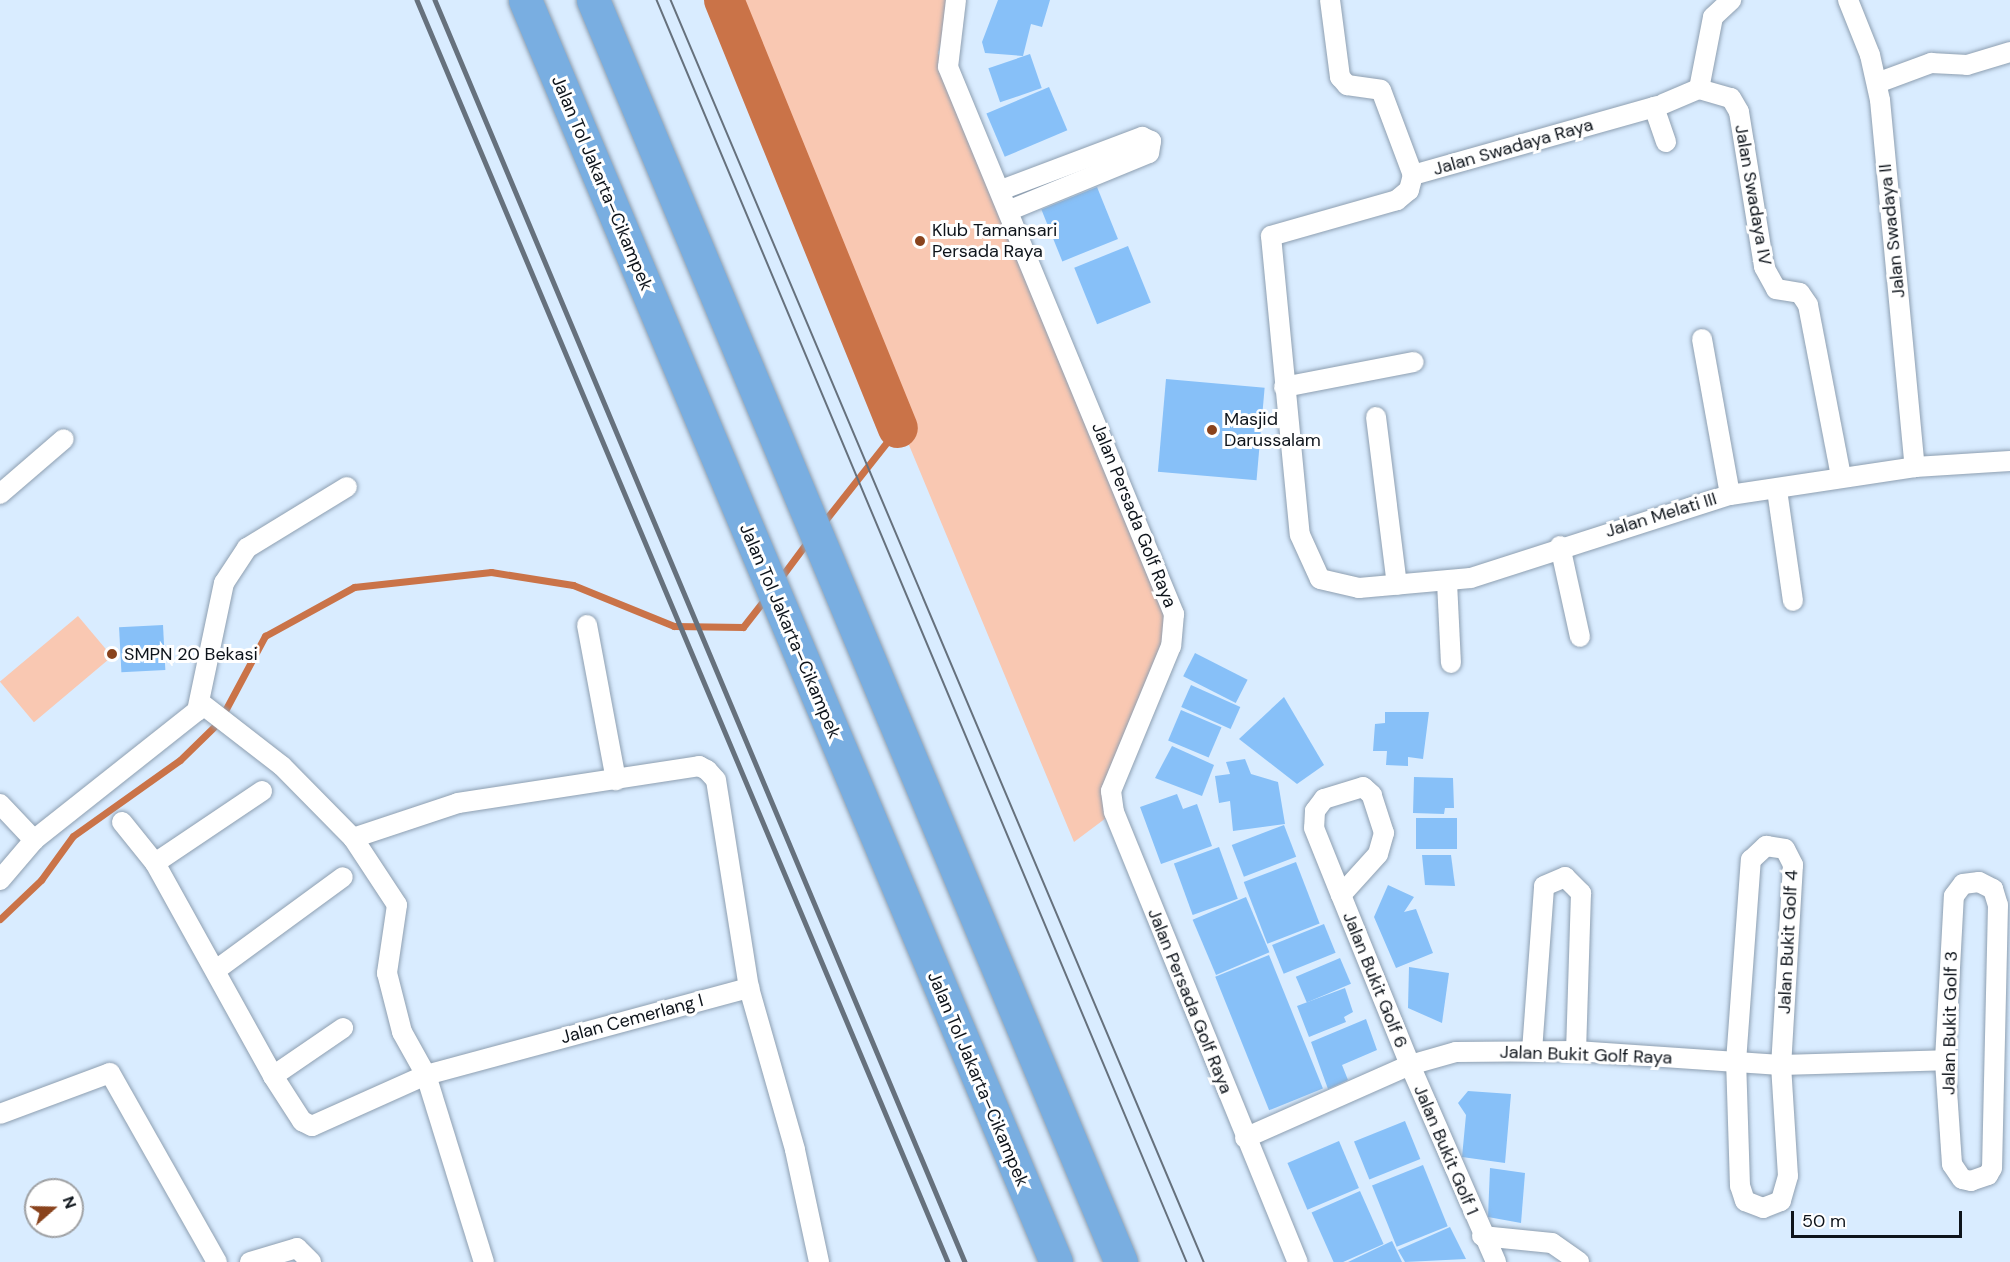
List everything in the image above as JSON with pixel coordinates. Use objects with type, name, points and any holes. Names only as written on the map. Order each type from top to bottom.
[{"type":"highway","name":"Jalan Tol Jakarta–Cikampek","points":[[525,0],[1056,1262]]},
{"type":"highway","points":[[593,0],[1121,1262]]},
{"type":"street","name":"Jalan Persada Golf Raya","points":[[956,0],[948,67],[1010,210],[1174,614],[1171,646],[1115,778],[1111,801],[1245,1138],[1298,1262]]},
{"type":"street","points":[[1330,0],[1340,77],[1347,85],[1381,90],[1413,175]]},
{"type":"street","name":"Jalan Swadaya II","points":[[1848,0],[1877,83],[1915,467]]},
{"type":"street","points":[[1691,92],[1720,4]]},
{"type":"street","points":[[1877,83],[1931,63],[1968,65],[2010,52]]},
{"type":"street","name":"Jalan Swadaya Raya","points":[[1320,579],[1303,551],[1284,387],[1271,237],[1397,200],[1408,190],[1413,175],[1658,105],[1691,92]]},
{"type":"street","name":"Jalan Swadaya IV","points":[[1691,92],[1731,98],[1739,112],[1764,267],[1776,289],[1800,293],[1808,305],[1840,477]]},
{"type":"street","points":[[1658,105],[1665,142]]},
{"type":"street","points":[[1001,190],[1142,137],[1151,141],[1149,153],[1010,210]]},
{"type":"street","points":[[1702,339],[1730,495]]},
{"type":"street","points":[[1284,387],[1414,362]]},
{"type":"street","points":[[1376,417],[1397,585]]},
{"type":"street","points":[[0,494],[64,440]]},
{"type":"street","name":"Jalan Melati III","points":[[1320,579],[1344,588],[1446,582],[1730,495],[1777,490],[1840,477],[1915,467],[2010,461]]},
{"type":"street","points":[[0,880],[34,840],[209,709],[221,594],[247,548],[347,487]]},
{"type":"street","points":[[1777,490],[1793,601]]},
{"type":"street","points":[[1560,546],[1580,637]]},
{"type":"street","points":[[1446,582],[1451,663]]},
{"type":"street","points":[[587,625],[616,780]]},
{"type":"street","points":[[209,709],[241,731],[353,838],[397,905],[387,973],[402,1032],[426,1075],[484,1262]]},
{"type":"street","points":[[353,838],[458,803],[699,766],[716,780],[749,988],[795,1150],[817,1262]]},
{"type":"street","name":"Jalan Bukit Golf 6","points":[[1341,895],[1378,854],[1384,833],[1372,795],[1363,787],[1324,799],[1313,818],[1341,895],[1410,1065]]},
{"type":"street","points":[[155,863],[262,791]]},
{"type":"street","points":[[0,804],[34,840]]},
{"type":"street","name":"Jalan Cemerlang I","points":[[122,822],[155,863],[273,1076],[302,1121],[312,1126],[426,1075],[749,988]]},
{"type":"street","name":"Jalan Bukit Golf 4","points":[[1736,1062],[1751,860],[1766,846],[1785,849],[1793,865],[1781,1065]]},
{"type":"street","points":[[216,970],[343,877]]},
{"type":"street","points":[[1532,1051],[1544,886],[1566,877],[1581,893],[1576,1051]]},
{"type":"street","name":"Jalan Bukit Golf 3","points":[[1979,882],[1993,890],[1998,905],[1992,1168],[1980,1180],[1962,1179],[1952,1164],[1945,1060],[1954,896],[1963,884],[1979,882]]},
{"type":"street","points":[[273,1076],[343,1028]]},
{"type":"street","name":"Jalan Bukit Golf Raya","points":[[1245,1138],[1410,1065],[1456,1052],[1576,1051],[1781,1065],[1945,1060]]},
{"type":"street","points":[[1736,1062],[1740,1186],[1745,1201],[1763,1208],[1781,1201],[1786,1187],[1781,1065]]},
{"type":"street","name":"Jalan Bukit Golf 1","points":[[1410,1065],[1482,1236],[1496,1262]]},
{"type":"street","points":[[0,1114],[110,1073],[218,1262]]},
{"type":"street","name":"Jalan Bukit Golf 1","points":[[1482,1236],[1552,1243],[1579,1262]]},
{"type":"street","points":[[250,1262],[297,1248],[312,1262]]},
{"type":"shaded area","name":"Klub Tamansari Persada Raya","points":[[724,0],[956,0],[938,53],[1169,593],[1175,623],[1114,812],[1074,842]]},
{"type":"shaded area","points":[[78,616],[112,657],[34,722],[0,681]]},
{"type":"building","points":[[998,0],[1050,0],[1042,27],[1031,24],[1023,56],[985,53],[982,42]]},
{"type":"building","points":[[1030,54],[1042,88],[1000,102],[988,68]]},
{"type":"building","points":[[1049,87],[1067,130],[1005,157],[986,114]]},
{"type":"building","points":[[1097,187],[1118,239],[1062,261],[1041,209]]},
{"type":"building","points":[[1128,246],[1151,303],[1097,324],[1074,268]]},
{"type":"building","name":"Masjid Darussalam","points":[[1166,379],[1265,388],[1257,480],[1158,472]]},
{"type":"building","points":[[163,625],[165,670],[121,672],[119,627]]},
{"type":"building","points":[[1195,653],[1248,680],[1236,703],[1183,676]]},
{"type":"building","points":[[1191,685],[1240,707],[1231,729],[1181,707]]},
{"type":"building","points":[[1284,697],[1324,765],[1297,784],[1239,739]]},
{"type":"building","points":[[1181,710],[1222,727],[1209,758],[1168,740]]},
{"type":"building","points":[[1385,712],[1429,712],[1423,759],[1408,757],[1408,766],[1386,765],[1387,751],[1373,751],[1375,724],[1385,723]]},
{"type":"building","points":[[1172,746],[1214,765],[1202,796],[1155,778]]},
{"type":"building","points":[[1245,759],[1251,774],[1278,782],[1285,824],[1233,831],[1230,801],[1219,803],[1215,776],[1230,774],[1226,762]]},
{"type":"building","points":[[1414,777],[1453,778],[1454,808],[1445,808],[1444,814],[1413,813]]},
{"type":"building","points":[[1177,794],[1183,809],[1197,804],[1212,846],[1161,864],[1140,807]]},
{"type":"building","points":[[1416,818],[1457,818],[1457,849],[1416,849]]},
{"type":"building","points":[[1284,825],[1296,857],[1244,877],[1232,845]]},
{"type":"building","points":[[1219,847],[1238,899],[1193,915],[1174,863]]},
{"type":"building","points":[[1422,855],[1451,855],[1455,886],[1425,885]]},
{"type":"building","points":[[1296,862],[1320,924],[1267,944],[1244,882]]},
{"type":"building","points":[[1388,885],[1414,897],[1404,912],[1416,909],[1433,953],[1396,968],[1374,917]]},
{"type":"building","points":[[1246,897],[1269,952],[1216,975],[1193,920]]},
{"type":"building","points":[[1324,924],[1336,953],[1284,974],[1272,945]]},
{"type":"building","points":[[1269,955],[1323,1089],[1269,1110],[1215,977]]},
{"type":"building","points":[[1340,958],[1351,984],[1307,1003],[1296,977]]},
{"type":"building","points":[[1409,967],[1449,973],[1442,1023],[1408,1008]]},
{"type":"building","points":[[1345,988],[1353,1012],[1344,1017],[1346,1022],[1309,1037],[1297,1006]]},
{"type":"building","points":[[1366,1019],[1377,1050],[1342,1065],[1348,1080],[1328,1089],[1311,1042]]},
{"type":"building","points":[[1468,1091],[1511,1094],[1505,1163],[1462,1157],[1466,1115],[1458,1103]]},
{"type":"building","points":[[1405,1121],[1420,1159],[1369,1180],[1354,1142]]},
{"type":"building","points":[[1339,1141],[1359,1188],[1307,1210],[1287,1163]]},
{"type":"building","points":[[1423,1165],[1448,1226],[1397,1247],[1372,1186]]},
{"type":"building","points":[[1490,1168],[1525,1173],[1521,1223],[1488,1217]]},
{"type":"building","points":[[1360,1191],[1384,1244],[1343,1262],[1334,1262],[1312,1213]]},
{"type":"building","points":[[1450,1227],[1466,1259],[1405,1262],[1398,1250]]},
{"type":"building","points":[[1392,1241],[1402,1262],[1348,1262]]},
{"type":"waterway","points":[[724,0],[898,428]]},
{"type":"waterway","points":[[823,523],[898,428]]},
{"type":"waterway","points":[[779,580],[808,541]]},
{"type":"waterway","points":[[0,919],[41,880],[73,836],[180,760],[219,722],[265,636],[354,587],[491,572],[573,585],[674,626],[743,627],[767,596]]},
{"type":"tram line","points":[[657,0],[1187,1262]]},
{"type":"tram line","points":[[671,0],[1204,1262]]},
{"type":"railway","points":[[417,0],[948,1262]]},
{"type":"railway","points":[[435,0],[965,1262]]},
{"type":"place","name":"Klub Tamansari Persada Raya","points":[[920,241]]},
{"type":"place","name":"Masjid Darussalam","points":[[1212,430]]},
{"type":"place","name":"SMPN 20 Bekasi","points":[[112,654]]}]
